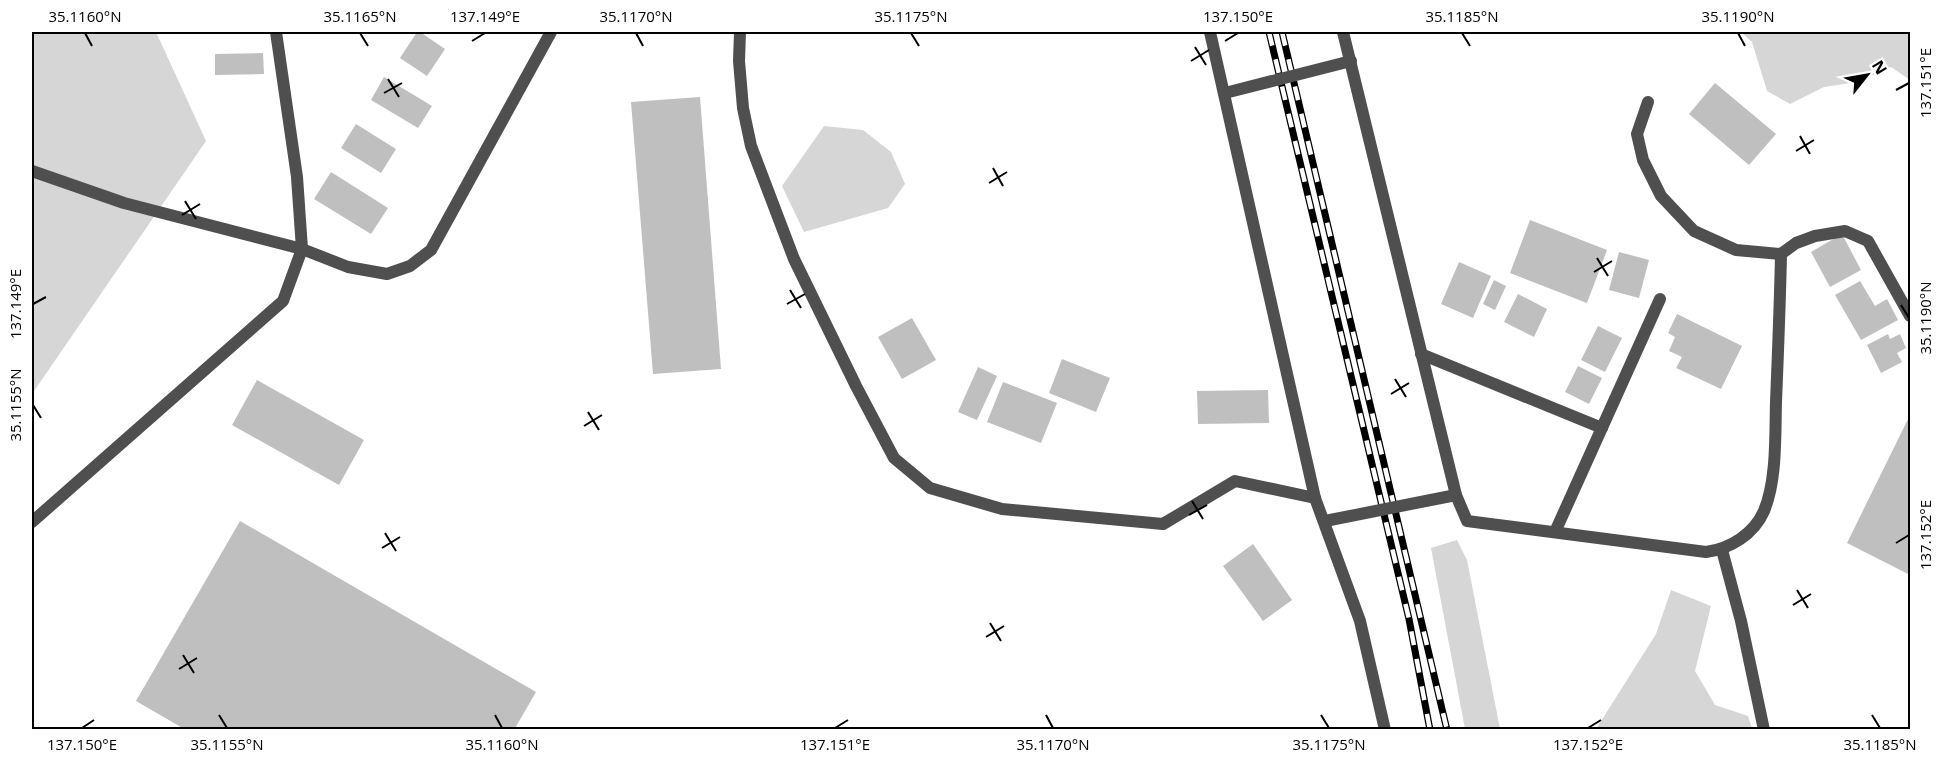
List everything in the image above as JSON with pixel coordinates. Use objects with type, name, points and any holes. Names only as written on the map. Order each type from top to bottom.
[{"type":"street","points":[[32,522],[283,301],[302,249],[297,177],[276,32]]},
{"type":"street","points":[[32,171],[124,203],[302,249],[348,267],[387,274],[410,266],[431,250],[551,32]]},
{"type":"street","points":[[740,32],[739,61],[743,108],[751,146],[794,260],[894,458],[930,488],[1002,509],[1163,524],[1235,481],[1315,498]]},
{"type":"street","points":[[1210,32],[1315,498],[1360,621],[1385,729]]},
{"type":"street","points":[[1343,32],[1456,495],[1467,521],[1707,552],[1722,550],[1745,536],[1764,511],[1774,469],[1781,254]]},
{"type":"street","points":[[1225,93],[1351,61]]},
{"type":"street","points":[[1648,102],[1637,134],[1643,160],[1661,196],[1694,231],[1736,250],[1781,254],[1796,243],[1815,236],[1845,231],[1868,241],[1911,316]]},
{"type":"street","points":[[1555,532],[1660,299]]},
{"type":"street","points":[[1421,354],[1602,428]]},
{"type":"street","points":[[1325,521],[1456,495]]},
{"type":"street","points":[[1722,550],[1741,621],[1764,729]]},
{"type":"shaded area","points":[[32,32],[156,32],[206,141],[32,394]]},
{"type":"shaded area","points":[[1741,32],[1910,32],[1910,80],[1891,67],[1857,82],[1824,87],[1790,104],[1767,91],[1752,42]]},
{"type":"shaded area","points":[[824,126],[863,130],[891,152],[905,184],[888,208],[804,232],[782,186]]},
{"type":"shaded area","points":[[1457,540],[1467,560],[1500,729],[1465,729],[1431,548]]},
{"type":"shaded area","points":[[1671,590],[1711,606],[1695,671],[1715,705],[1748,716],[1752,729],[1596,729],[1656,634]]},
{"type":"building","points":[[417,32],[445,49],[427,76],[400,58]]},
{"type":"building","points":[[263,53],[264,74],[215,75],[215,54]]},
{"type":"building","points":[[384,77],[432,106],[418,128],[371,100]]},
{"type":"building","points":[[1715,83],[1776,134],[1749,165],[1689,114]]},
{"type":"building","points":[[700,97],[721,369],[653,374],[631,102]]},
{"type":"building","points":[[356,124],[396,149],[381,173],[341,148]]},
{"type":"building","points":[[331,172],[388,208],[371,234],[314,199]]},
{"type":"building","points":[[1530,220],[1607,250],[1587,303],[1510,273]]},
{"type":"building","points":[[1842,234],[1861,270],[1830,287],[1811,252]]},
{"type":"building","points":[[1619,252],[1649,260],[1639,298],[1609,290]]},
{"type":"building","points":[[1459,262],[1491,276],[1473,318],[1441,304]]},
{"type":"building","points":[[1494,280],[1506,286],[1495,310],[1483,304]]},
{"type":"building","points":[[1860,281],[1875,306],[1887,299],[1898,320],[1861,340],[1835,295]]},
{"type":"building","points":[[1518,294],[1547,309],[1534,337],[1504,322]]},
{"type":"building","points":[[1677,314],[1742,346],[1721,389],[1676,368],[1682,357],[1669,351],[1675,337],[1668,333]]},
{"type":"building","points":[[912,318],[936,360],[902,379],[878,337]]},
{"type":"building","points":[[1598,326],[1622,338],[1605,372],[1581,360]]},
{"type":"building","points":[[1888,334],[1890,339],[1900,334],[1906,348],[1897,353],[1902,362],[1881,373],[1867,345]]},
{"type":"building","points":[[1062,359],[1110,378],[1096,412],[1049,393]]},
{"type":"building","points":[[1578,366],[1602,378],[1589,404],[1565,392]]},
{"type":"building","points":[[978,367],[997,376],[977,420],[958,412]]},
{"type":"building","points":[[257,380],[364,440],[339,485],[232,425]]},
{"type":"building","points":[[1003,382],[1057,403],[1041,443],[987,422]]},
{"type":"building","points":[[1268,390],[1269,423],[1198,424],[1197,391]]},
{"type":"building","points":[[1910,415],[1910,575],[1847,543]]},
{"type":"building","points":[[240,521],[536,692],[514,730],[186,730],[136,701]]},
{"type":"building","points":[[1253,544],[1292,600],[1263,621],[1223,566]]},
{"type":"railway","points":[[1269,32],[1409,619],[1430,730]]},
{"type":"railway","points":[[1282,32],[1447,730]]}]
